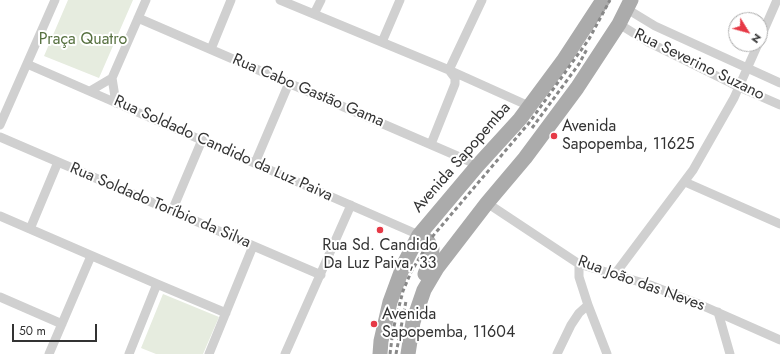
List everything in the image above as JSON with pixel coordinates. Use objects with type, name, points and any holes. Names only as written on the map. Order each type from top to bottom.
[{"type":"main road","points":[[408,354],[413,322],[424,290],[437,268],[445,256],[525,158],[578,88],[619,24],[629,4],[603,0]]},
{"type":"main road","points":[[603,0],[608,14],[619,24]]},
{"type":"main road","name":"Avenida Sapopemba","points":[[380,354],[390,302],[404,264],[420,235],[478,165],[520,119],[563,61],[603,0]]},
{"type":"main road","points":[[420,235],[427,240],[432,249],[431,259],[422,283],[424,290]]},
{"type":"street","points":[[0,126],[55,0]]},
{"type":"street","points":[[116,103],[112,78],[146,0]]},
{"type":"street","points":[[211,49],[231,0]]},
{"type":"street","points":[[280,0],[450,70],[529,106]]},
{"type":"street","points":[[314,14],[321,0]]},
{"type":"street","points":[[382,42],[400,0]]},
{"type":"street","points":[[450,70],[482,0]]},
{"type":"street","points":[[768,21],[777,0]]},
{"type":"street","name":"Rua Severino Suzano","points":[[629,4],[656,26],[780,83]]},
{"type":"street","name":"Rua Cabo Gastão Gama","points":[[138,18],[478,165]]},
{"type":"street","name":"Rua Severino Suzano","points":[[619,24],[648,42],[739,87],[780,105]]},
{"type":"street","points":[[615,274],[694,170],[739,87],[754,52]]},
{"type":"street","name":"Rua Soldado Candido da Luz Paiva","points":[[27,64],[420,235]]},
{"type":"street","points":[[431,144],[455,84],[455,78],[450,70]]},
{"type":"street","points":[[90,91],[112,78]]},
{"type":"street","points":[[255,163],[289,83]]},
{"type":"street","name":"Rua Soldado Toríbio da Silva","points":[[0,137],[321,275]]},
{"type":"street","points":[[172,211],[202,140]]},
{"type":"street","points":[[30,229],[58,162]]},
{"type":"street","points":[[685,182],[780,224]]},
{"type":"street","name":"Rua João das Neves","points":[[488,203],[579,264],[650,284],[780,340]]},
{"type":"street","points":[[286,354],[351,205]]},
{"type":"street","points":[[0,216],[226,313]]},
{"type":"street","points":[[209,354],[253,246]]},
{"type":"street","points":[[49,354],[91,256]]},
{"type":"street","points":[[579,264],[579,277],[607,354]]},
{"type":"street","points":[[129,354],[158,284]]},
{"type":"street","points":[[0,297],[62,324]]},
{"type":"street","points":[[557,354],[571,325],[579,313],[588,304]]},
{"type":"street","points":[[718,312],[730,354]]},
{"type":"green space","name":"Praça Quatro","points":[[68,0],[133,0],[99,78],[44,56]]},
{"type":"green space","points":[[163,294],[219,317],[203,354],[156,354],[141,348]]},
{"type":"railway","points":[[390,354],[393,330],[403,291],[411,272],[432,237],[529,123],[589,39],[610,0]]},
{"type":"railway","points":[[532,128],[579,64],[587,49]]},
{"type":"railway","points":[[396,354],[406,301]]},
{"type":"place","name":"Avenida Sapopemba, 11625","points":[[554,136]]},
{"type":"place","name":"Rua Sd. Candido Da Luz Paiva, 33","points":[[380,230]]},
{"type":"place","name":"Avenida Sapopemba, 11604","points":[[374,324]]}]
